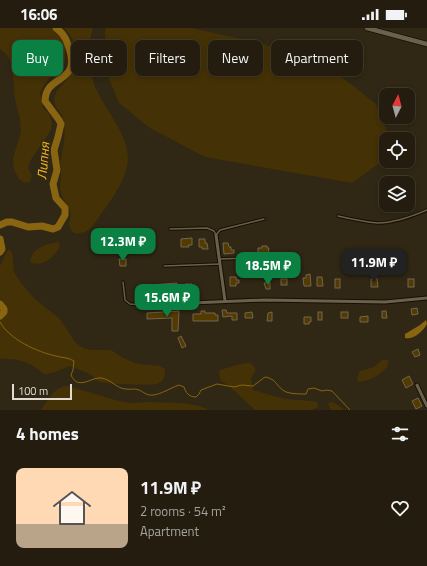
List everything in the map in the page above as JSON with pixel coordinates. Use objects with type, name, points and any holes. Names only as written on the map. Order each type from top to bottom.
[{"type":"main road","points":[[367,28],[427,44]]},
{"type":"street","points":[[216,235],[225,301]]},
{"type":"street","points":[[143,305],[264,300],[385,302],[427,298]]},
{"type":"street","points":[[417,385],[427,406]]},
{"type":"lane","points":[[338,216],[362,221],[385,222],[427,210]]},
{"type":"lane","points":[[170,229],[207,228],[214,231],[216,235],[220,230],[264,219]]},
{"type":"lane","points":[[219,259],[248,258]]},
{"type":"lane","points":[[164,266],[220,264]]},
{"type":"lane","points":[[123,282],[124,300],[130,304],[143,305]]},
{"type":"shaded area","points":[[0,28],[50,28],[61,36],[62,40],[12,40],[12,64],[6,54],[0,49]]},
{"type":"shaded area","points":[[63,28],[93,28],[90,40],[72,40],[68,32]]},
{"type":"shaded area","points":[[106,28],[191,28],[246,40],[208,40],[208,76],[263,76],[263,44],[271,47],[271,76],[341,76],[376,104],[379,111],[379,124],[384,124],[387,131],[379,132],[379,163],[352,183],[205,157],[150,128],[119,103],[108,76],[127,76],[127,40],[105,40]]},
{"type":"shaded area","points":[[63,42],[65,47],[63,68]]},
{"type":"shaded area","points":[[71,73],[71,76],[92,76],[101,99],[120,131],[127,148],[128,157],[126,172],[115,195],[93,225],[87,231],[79,233],[74,233],[71,229],[69,224],[71,215],[70,211],[60,189],[61,162],[65,129],[62,117],[55,105],[54,100],[56,93]]},
{"type":"shaded area","points":[[13,76],[54,76],[49,78],[40,93],[43,108],[49,114],[52,123],[51,130],[30,161],[28,168],[32,175],[30,182],[24,183],[19,179],[14,170],[13,158],[21,132],[15,99]]},
{"type":"shaded area","points":[[58,242],[60,245],[58,249],[48,260],[39,264],[30,262],[33,253],[36,250],[48,244]]},
{"type":"shaded area","points":[[9,249],[12,253],[14,272],[21,283],[35,299],[60,319],[75,342],[83,348],[91,350],[111,350],[123,358],[138,364],[160,366],[165,369],[163,380],[153,385],[104,383],[70,366],[52,373],[44,374],[34,366],[18,360],[0,359],[0,319],[6,312],[5,304],[0,298],[0,266]]},
{"type":"shaded area","points":[[426,320],[427,324],[421,332],[412,338],[405,338],[405,334]]},
{"type":"shaded area","points":[[382,360],[388,360],[388,366],[382,372],[376,377],[368,380],[358,381],[357,378],[360,371],[374,367]]},
{"type":"shaded area","points":[[251,363],[256,370],[251,378],[253,390],[287,399],[316,402],[318,403],[318,407],[312,410],[255,410],[228,385],[221,381],[219,373],[220,370]]},
{"type":"shaded area","points":[[68,386],[119,401],[132,403],[182,403],[200,406],[209,410],[41,410],[55,391]]},
{"type":"shaded area","points":[[332,402],[344,410],[332,410],[328,403]]},
{"type":"building","points":[[192,238],[192,245],[188,245],[189,247],[181,247],[181,239]]},
{"type":"building","points":[[199,239],[205,239],[208,249],[202,249],[202,247],[199,247]]},
{"type":"building","points":[[223,243],[228,243],[231,250],[234,250],[234,253],[224,254]]},
{"type":"building","points":[[262,246],[267,246],[267,248],[269,248],[268,253],[258,253],[258,248],[262,248]]},
{"type":"building","points":[[119,259],[126,259],[126,266],[120,266]]},
{"type":"building","points":[[310,274],[311,286],[304,286],[303,278],[306,278],[306,275]]},
{"type":"building","points":[[230,277],[236,277],[236,280],[239,280],[239,283],[236,283],[236,286],[230,286]]},
{"type":"building","points":[[317,277],[322,277],[323,286],[317,286]]},
{"type":"building","points":[[377,278],[378,287],[371,287],[371,279]]},
{"type":"building","points":[[281,279],[287,279],[287,285],[281,285]]},
{"type":"building","points":[[335,279],[340,279],[340,288],[335,288]]},
{"type":"building","points":[[408,279],[414,279],[414,287],[408,287]]},
{"type":"building","points":[[270,282],[270,289],[266,289],[264,283]]},
{"type":"building","points":[[177,283],[177,290],[150,291],[150,285]]},
{"type":"building","points":[[185,284],[192,284],[191,291],[185,291]]},
{"type":"building","points":[[417,308],[418,314],[412,315],[411,309]]},
{"type":"building","points":[[222,310],[226,310],[227,313],[237,313],[237,320],[232,320],[232,316],[223,317]]},
{"type":"building","points":[[179,311],[178,331],[172,331],[172,318],[147,319],[147,313]]},
{"type":"building","points":[[201,311],[205,311],[205,313],[215,313],[215,315],[218,315],[218,321],[193,321],[193,314],[201,314]]},
{"type":"building","points":[[382,311],[386,311],[387,318],[382,318]]},
{"type":"building","points":[[252,312],[253,318],[245,318],[245,313]]},
{"type":"building","points":[[272,312],[272,321],[267,321],[268,313]]},
{"type":"building","points":[[318,312],[322,312],[322,320],[318,320]]},
{"type":"building","points":[[341,312],[348,312],[348,318],[341,318]]},
{"type":"building","points":[[368,316],[368,322],[360,322],[360,317]]},
{"type":"building","points":[[304,317],[311,317],[311,322],[309,322],[309,324],[304,324]]},
{"type":"building","points":[[181,336],[186,346],[182,348],[178,338]]},
{"type":"building","points":[[418,349],[420,355],[415,357],[412,352]]},
{"type":"building","points":[[409,376],[413,384],[406,388],[402,380]]},
{"type":"building","points":[[418,398],[422,406],[416,409],[412,401]]},
{"type":"waterway","name":"Липня","points":[[0,225],[7,222],[12,222],[28,227],[42,226],[53,229],[58,227],[65,215],[65,208],[56,198],[53,184],[57,170],[54,150],[61,124],[45,101],[47,92],[51,86],[68,73],[71,67],[71,58],[67,42],[62,33],[56,28]]},
{"type":"waterway","name":"Липня","points":[[0,239],[2,249],[0,252]]},
{"type":"waterway","name":"Липня","points":[[0,304],[4,309],[4,312],[0,316]]},
{"type":"waterway","points":[[0,322],[10,334],[24,344],[40,351],[74,361],[71,375],[77,382],[81,383],[101,378],[108,380],[123,389],[137,389],[151,395],[179,385],[184,387],[187,393],[196,397],[201,390],[217,384],[234,387],[242,385],[253,386],[265,377],[272,379],[280,388],[288,393],[306,394],[308,389],[314,388],[322,391],[332,391],[350,410]]}]
